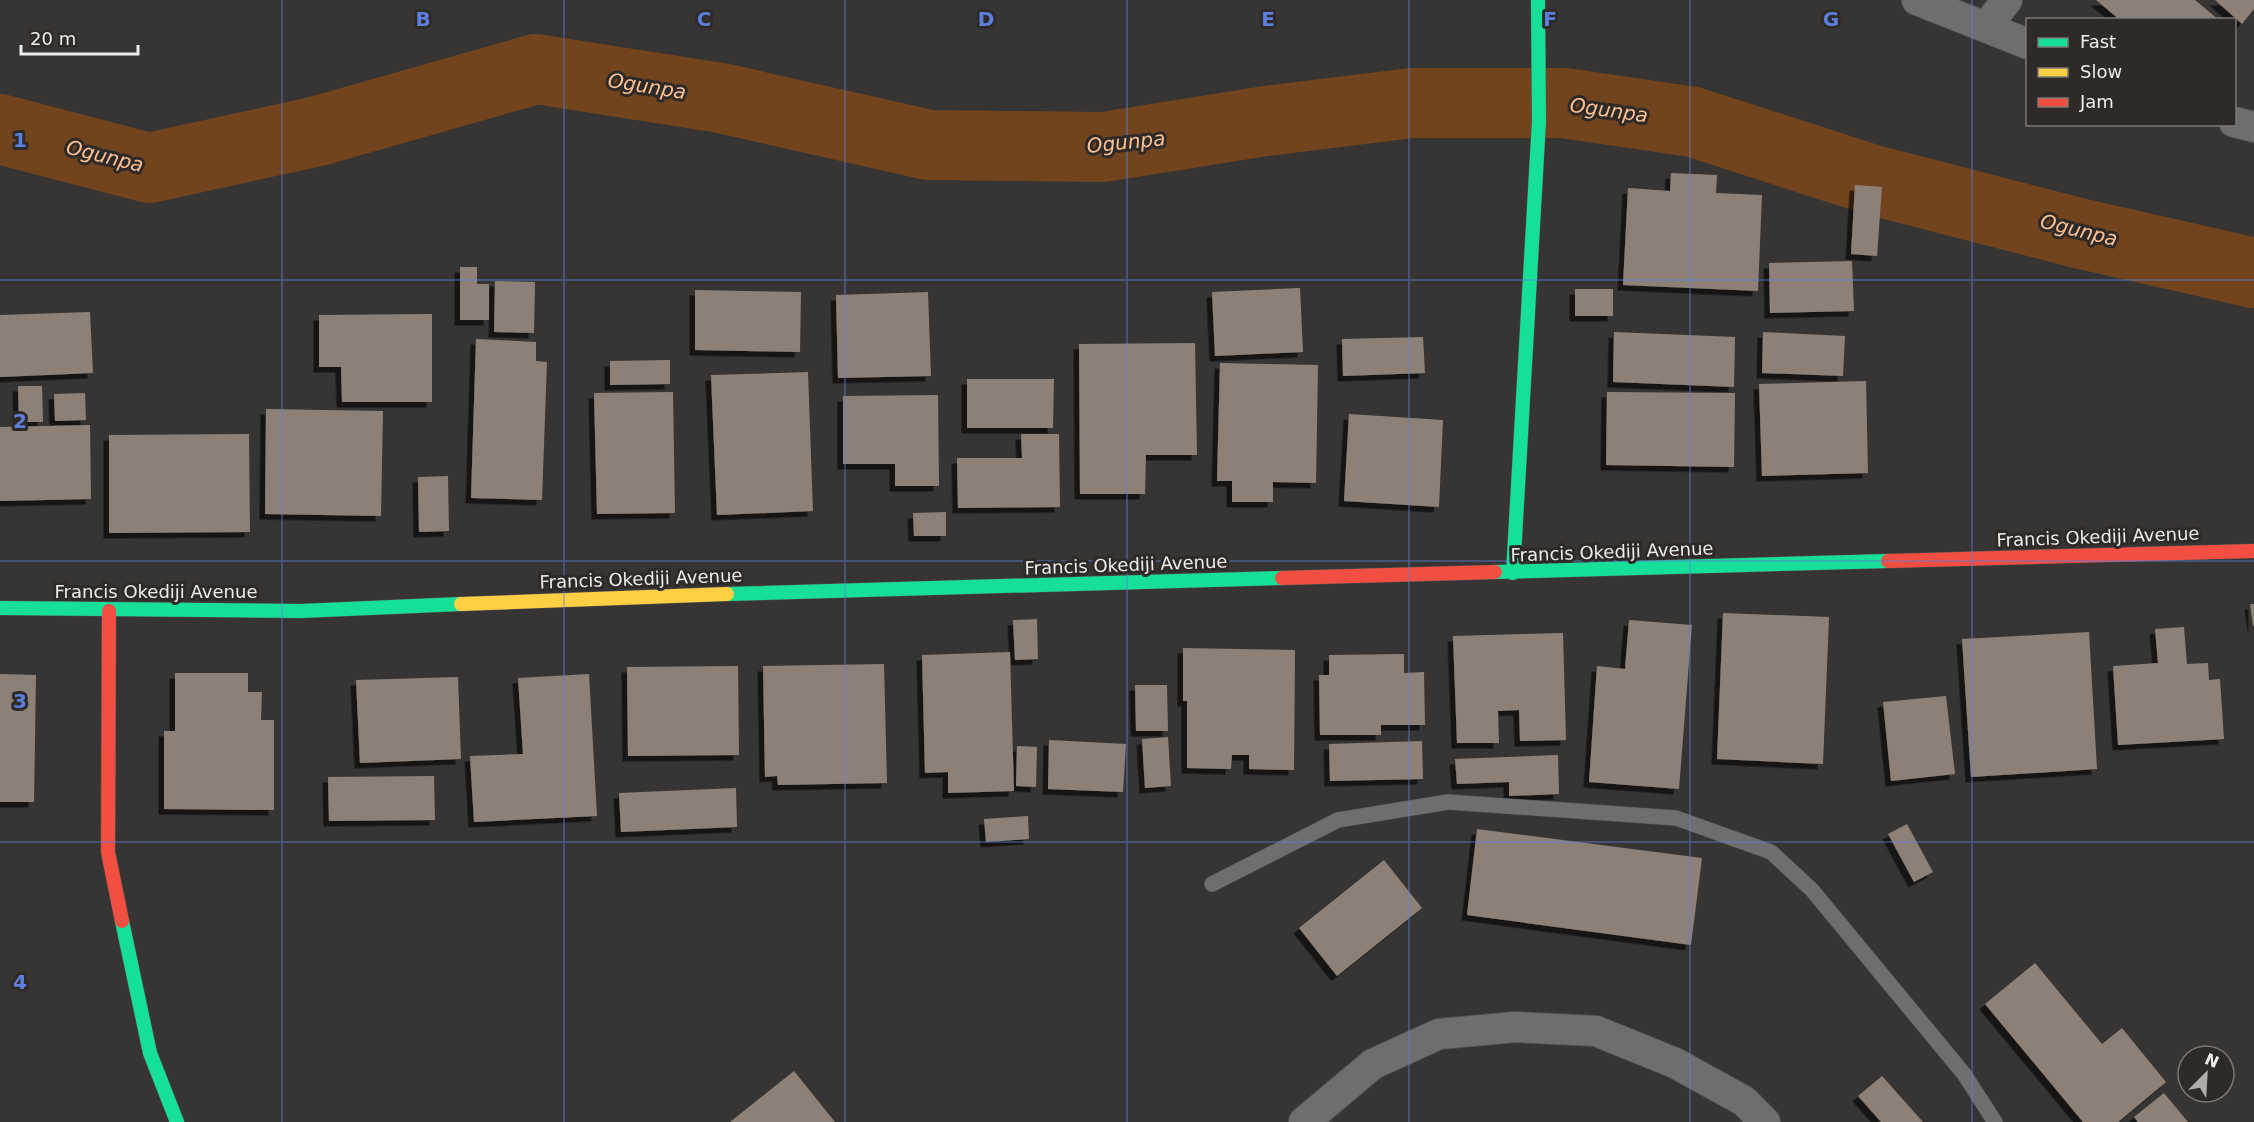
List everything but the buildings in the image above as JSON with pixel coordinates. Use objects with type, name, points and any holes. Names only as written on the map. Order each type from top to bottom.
[{"type":"street","points":[[1917,0],[2026,43]]},
{"type":"street","points":[[1986,27],[2007,0]]},
{"type":"street","points":[[1513,573],[1539,121],[1538,4]]},
{"type":"street","points":[[2236,122],[2254,127]]},
{"type":"street","name":"Francis Okediji Avenue","points":[[0,608],[301,611],[608,597],[2254,551]]},
{"type":"street","points":[[109,610],[108,852],[150,1053],[177,1122]]},
{"type":"street","points":[[1304,1122],[1373,1064],[1439,1034],[1515,1027],[1596,1031],[1675,1063],[1744,1101],[1765,1122]]},
{"type":"lane","points":[[1212,884],[1338,820],[1448,802],[1676,818],[1771,852],[1812,890],[1964,1074],[1995,1122]]},
{"type":"waterway","name":"Ogunpa","points":[[0,129],[149,168],[318,131],[536,69],[721,98],[929,145],[1103,147],[1266,121],[1412,103],[1564,103],[1693,122],[1873,180],[2078,233],[2254,273]]},
{"type":"traffic: fast","points":[[1513,573],[1539,121],[1538,0]]},
{"type":"traffic: fast","points":[[1495,572],[1888,561]]},
{"type":"traffic: fast","points":[[727,594],[1282,578]]},
{"type":"traffic: fast","points":[[0,608],[301,611],[461,604]]},
{"type":"traffic: fast","points":[[122,921],[150,1053],[177,1122]]},
{"type":"traffic: slow","points":[[461,604],[727,594]]},
{"type":"traffic: jam","points":[[1888,561],[2254,551]]},
{"type":"traffic: jam","points":[[1282,578],[1495,572]]},
{"type":"traffic: jam","points":[[109,611],[108,852],[122,921]]}]
